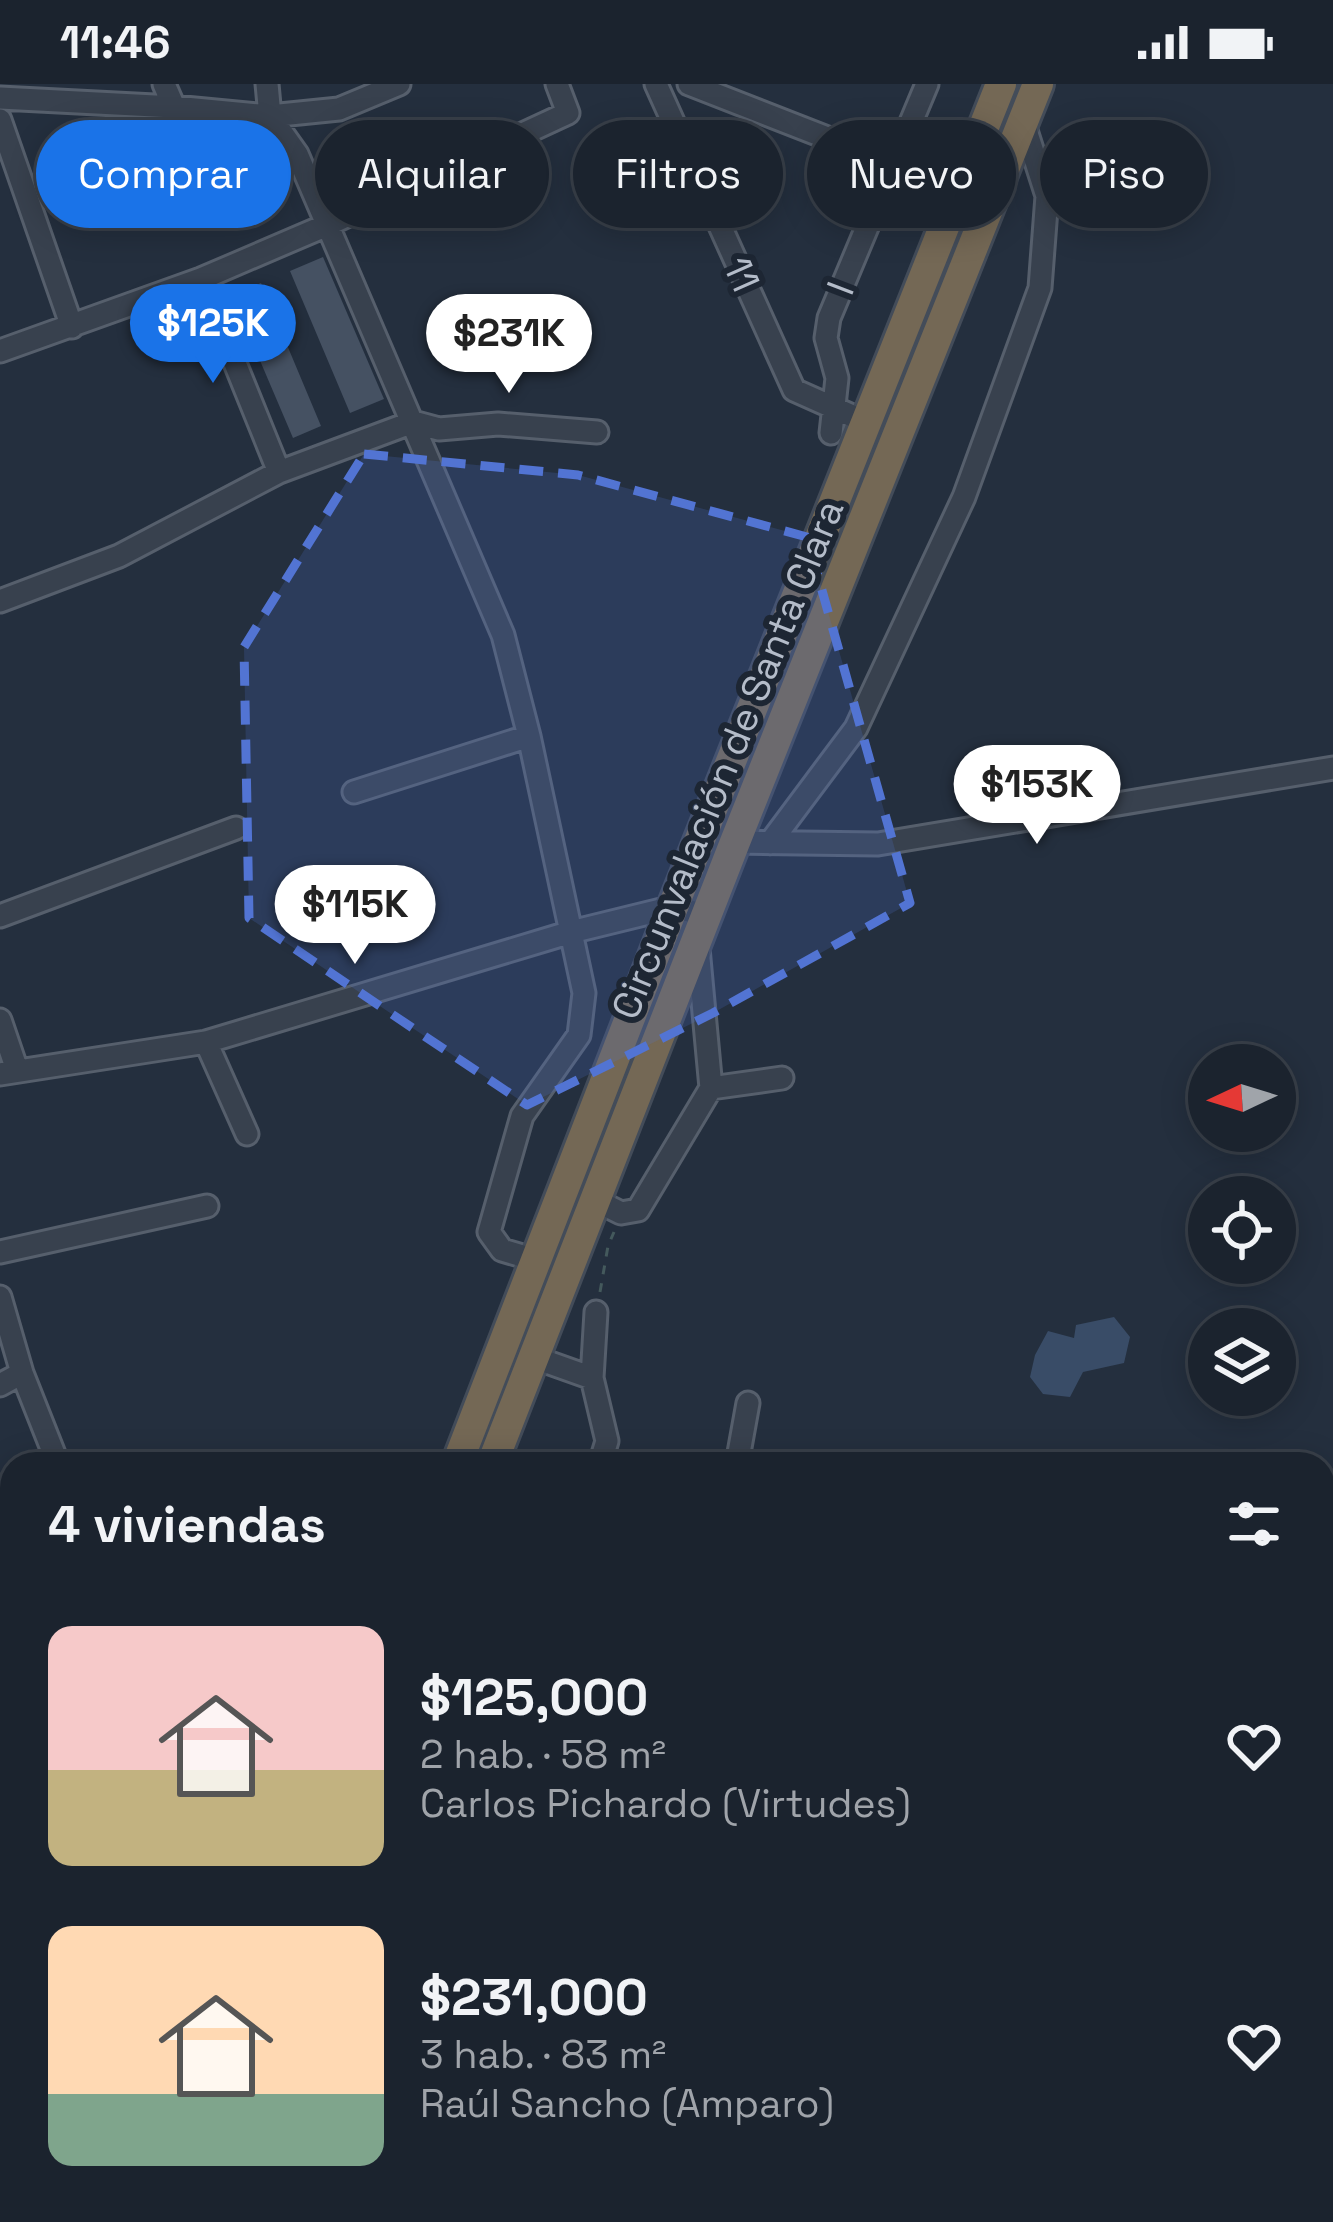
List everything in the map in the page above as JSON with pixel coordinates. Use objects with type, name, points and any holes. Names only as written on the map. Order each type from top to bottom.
[{"type":"highway","name":"Circunvalación de Santa Clara","points":[[462,1452],[1001,84]]},
{"type":"highway","name":"Circunvalación de Santa Clara","points":[[501,1452],[533,1357],[608,1207],[702,927],[1038,84]]},
{"type":"street","points":[[164,84],[173,107]]},
{"type":"street","points":[[267,84],[270,116],[297,154],[315,197]]},
{"type":"street","points":[[0,98],[270,116],[339,109],[399,84]]},
{"type":"street","points":[[549,121],[568,112],[557,84]]},
{"type":"street","name":"11","points":[[656,84],[794,390],[868,423]]},
{"type":"street","points":[[689,84],[807,130]]},
{"type":"street","name":"I","points":[[912,120],[927,84]]},
{"type":"street","points":[[0,120],[71,326]]},
{"type":"street","points":[[770,842],[856,728],[964,497],[1040,288],[1047,196],[1023,121]]},
{"type":"street","points":[[0,351],[201,280],[320,228]]},
{"type":"street","points":[[328,228],[503,635],[584,992],[579,1036],[522,1116],[490,1232],[502,1250],[536,1260]]},
{"type":"street","name":"I","points":[[831,433],[837,378],[826,338],[829,318],[867,228]]},
{"type":"street","points":[[201,280],[279,472]]},
{"type":"street","points":[[0,601],[119,556],[279,472],[413,422],[439,429],[497,424],[597,432]]},
{"type":"street","points":[[353,792],[529,736]]},
{"type":"street","points":[[735,842],[878,844],[1333,768]]},
{"type":"street","points":[[0,916],[236,828]]},
{"type":"street","points":[[0,1020],[9,1072],[206,1042],[571,932],[673,907],[702,927],[711,1088],[638,1210],[608,1207]]},
{"type":"street","points":[[206,1042],[247,1134]]},
{"type":"street","points":[[711,1088],[782,1078]]},
{"type":"street","points":[[0,1252],[207,1206]]},
{"type":"street","points":[[0,1297],[22,1373],[53,1452]]},
{"type":"street","points":[[596,1312],[592,1378],[607,1441],[604,1452]]},
{"type":"street","points":[[533,1357],[592,1378]]},
{"type":"street","points":[[0,1385],[22,1373]]},
{"type":"street","points":[[739,1452],[748,1403]]},
{"type":"path","points":[[596,1312],[608,1246],[608,1207]]},
{"type":"highlighted area","points":[[364,454],[578,475],[807,537],[910,903],[713,1013],[527,1105],[249,918],[244,647]]},
{"type":"green space","points":[[1012,84],[1023,84],[1009,120],[998,120]]},
{"type":"green space","points":[[955,228],[966,228],[713,864],[709,846]]},
{"type":"water","points":[[1114,1317],[1130,1337],[1124,1363],[1083,1372],[1070,1397],[1043,1394],[1030,1377],[1048,1331],[1074,1338],[1076,1325]]},
{"type":"building","points":[[323,257],[384,399],[350,413],[290,271]]},
{"type":"building","points":[[261,283],[321,426],[293,438],[232,295]]}]
